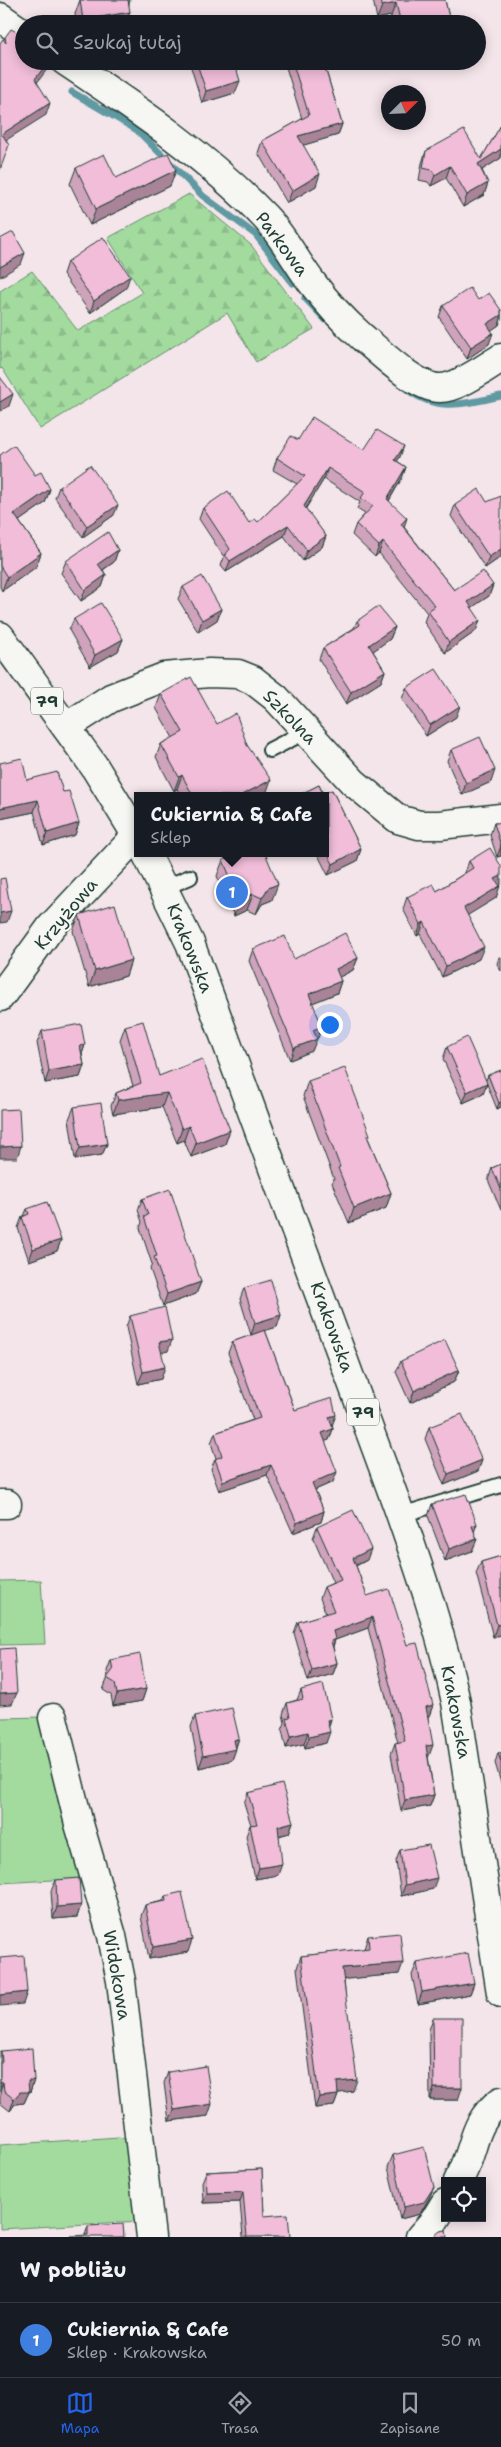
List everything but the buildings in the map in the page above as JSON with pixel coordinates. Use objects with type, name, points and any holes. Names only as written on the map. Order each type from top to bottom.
[{"type":"street","points":[[0,17],[15,28]]},
{"type":"street","name":"Parkowa","points":[[78,70],[131,105],[216,170],[266,218],[313,285],[347,324],[390,361],[422,383],[440,388],[454,384],[501,358]]},
{"type":"street","name":"Krakowska","points":[[0,636],[94,766],[134,832]]},
{"type":"street","name":"Szkolna","points":[[66,727],[111,698],[164,677],[209,673],[238,674],[253,680],[276,698],[305,732],[353,782],[398,819],[419,825],[440,825],[501,818]]},
{"type":"street","name":"Krzyżowa","points":[[0,997],[51,927],[134,848]]},
{"type":"street","name":"Krakowska","points":[[148,857],[190,943],[401,1514],[427,1591],[452,1686],[501,1993]]},
{"type":"street","name":"Widokowa","points":[[53,1718],[80,1824],[112,1936],[121,1980],[152,2237]]},
{"type":"street","points":[[461,2177],[464,2172],[478,2125],[491,2109],[501,2101]]},
{"type":"street","points":[[420,2237],[441,2210]]},
{"type":"lane","points":[[270,750],[305,732]]},
{"type":"lane","points":[[164,888],[190,877]]},
{"type":"lane","points":[[401,1514],[501,1485]]},
{"type":"green space","points":[[189,194],[251,245],[314,329],[256,362],[227,313],[40,429],[2,368],[0,369],[0,291],[32,271],[78,331],[142,293],[108,238]]},
{"type":"green space","points":[[41,1580],[45,1644],[0,1645],[0,1581]]},
{"type":"green space","points":[[44,1717],[89,1878],[0,1883],[0,1718]]},
{"type":"green space","points":[[119,2137],[134,2143],[141,2221],[0,2229],[0,2145]]},
{"type":"waterway","points":[[72,92],[137,130],[203,196],[256,235],[293,283]]},
{"type":"waterway","points":[[305,298],[326,320]]},
{"type":"waterway","points":[[404,387],[416,395],[439,403],[462,404],[501,396]]},
{"type":"place","name":"Cukiernia & Cafe","points":[[232,892]]}]
